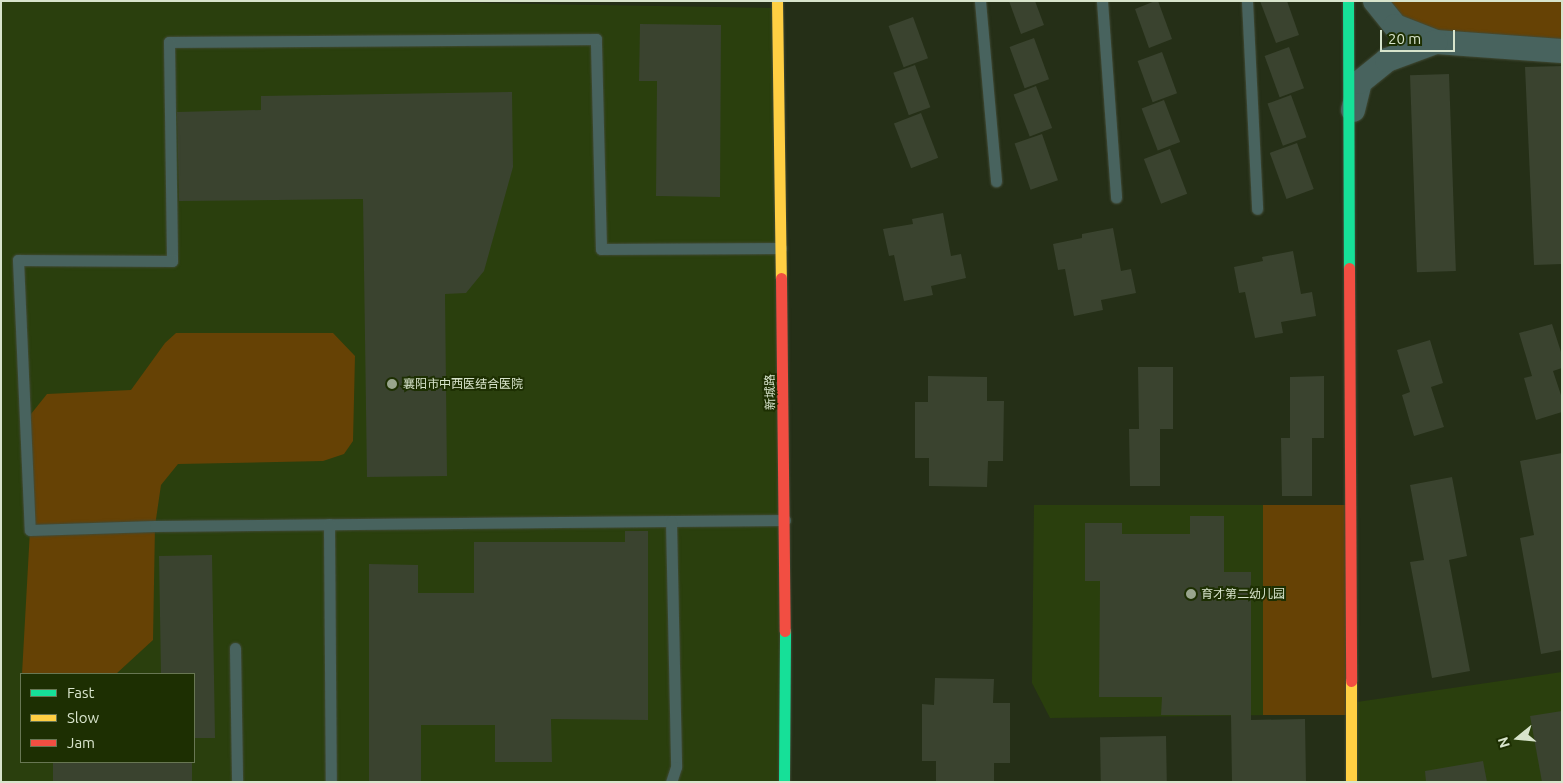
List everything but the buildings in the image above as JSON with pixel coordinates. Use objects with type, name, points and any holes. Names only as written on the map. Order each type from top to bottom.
[{"type":"street","name":"新城路","points":[[777,1],[785,520],[784,782]]},
{"type":"street","points":[[1348,1],[1351,782]]},
{"type":"street","points":[[1375,1],[1395,26],[1436,42],[1562,51]]},
{"type":"street","points":[[1348,129],[1360,82],[1386,60],[1436,42]]},
{"type":"lane","points":[[980,1],[996,180]]},
{"type":"lane","points":[[1102,1],[1116,198]]},
{"type":"lane","points":[[1247,1],[1257,209]]},
{"type":"lane","points":[[781,248],[601,249],[596,40],[169,42],[172,261],[18,260],[30,530],[329,524],[785,520]]},
{"type":"lane","points":[[671,521],[676,767],[671,782]]},
{"type":"lane","points":[[329,524],[331,782]]},
{"type":"lane","points":[[235,648],[236,782]]},
{"type":"shaded area","name":"襄阳市中西医结合医院","points":[[1,1],[363,1],[777,8],[784,782],[1,782]]},
{"type":"shaded area","points":[[1375,1],[1562,1],[1562,51],[1436,42]]},
{"type":"shaded area","points":[[176,333],[333,333],[355,356],[353,441],[344,454],[323,461],[178,464],[161,485],[155,526],[153,640],[117,673],[22,673],[30,530],[27,453],[31,414],[47,394],[131,390],[165,343]]},
{"type":"shaded area","name":"育才第二幼儿园","points":[[1034,505],[1350,505],[1350,703],[1562,672],[1562,782],[1351,782],[1350,714],[1050,718],[1032,683]]},
{"type":"shaded area","points":[[1263,505],[1350,505],[1350,715],[1263,715]]},
{"type":"traffic: fast","points":[[1348,1],[1349,268]]},
{"type":"traffic: fast","points":[[784,782],[785,631]]},
{"type":"traffic: slow","points":[[777,1],[781,278]]},
{"type":"traffic: slow","points":[[1351,681],[1351,782]]},
{"type":"traffic: jam","points":[[1349,268],[1351,681]]},
{"type":"traffic: jam","points":[[781,278],[785,631]]},
{"type":"place","name":"襄阳市中西医结合医院","points":[[392,384]]},
{"type":"place","name":"育才第二幼儿园","points":[[1191,594]]}]
